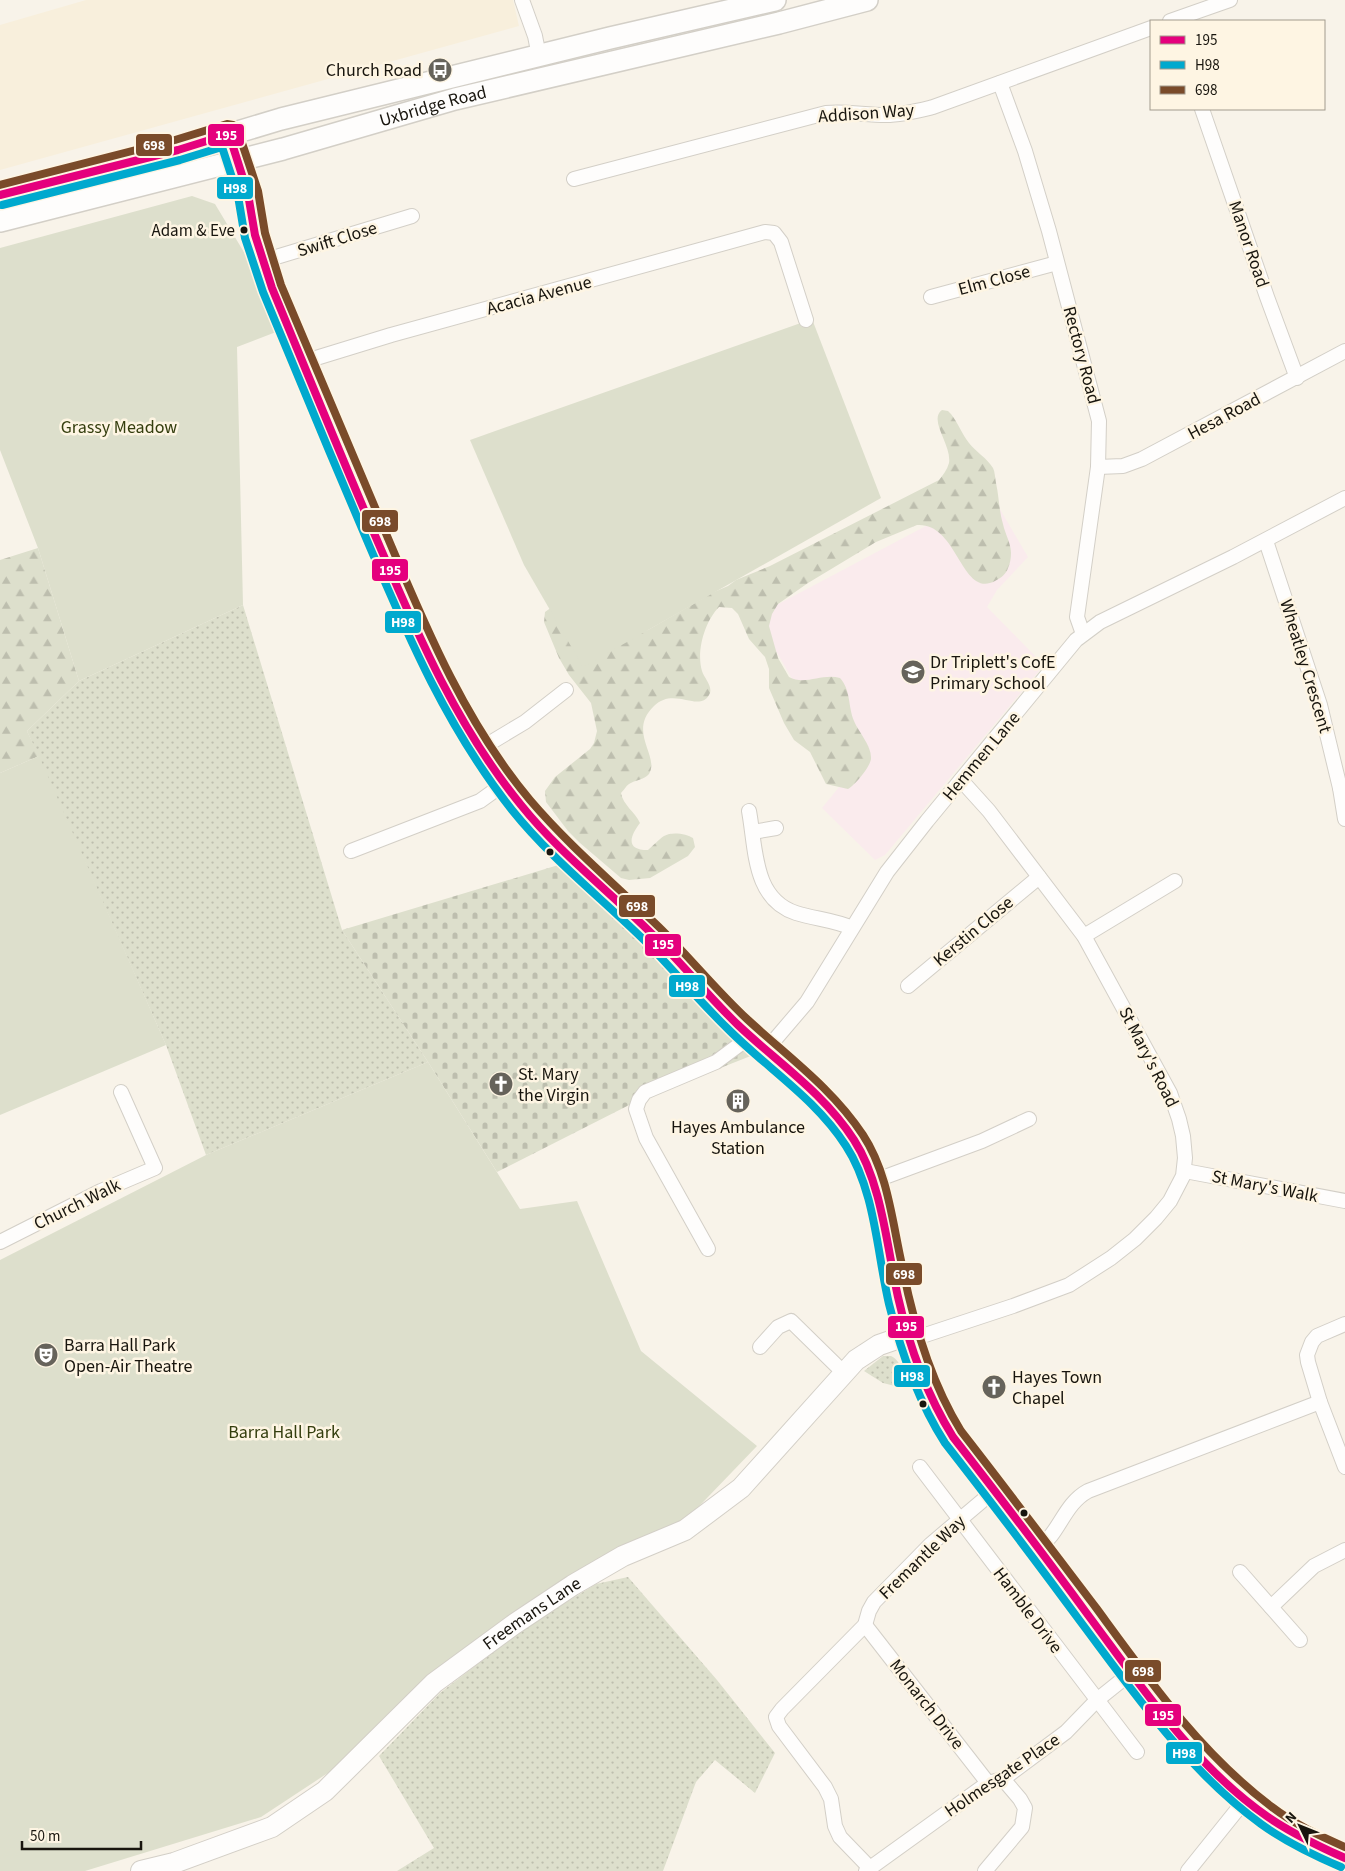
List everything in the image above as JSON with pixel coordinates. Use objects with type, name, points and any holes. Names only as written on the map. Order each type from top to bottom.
[{"type":"main road","name":"Uxbridge Road","points":[[0,195],[178,150],[281,118],[775,0]]},
{"type":"main road","name":"Uxbridge Road","points":[[0,221],[238,160],[455,99],[726,36],[867,0]]},
{"type":"street","points":[[522,0],[539,56]]},
{"type":"street","points":[[1175,20],[1230,0]]},
{"type":"street","name":"Addison Way","points":[[574,179],[826,113],[853,112],[888,115],[915,112],[1150,28]]},
{"type":"street","name":"Rectory Road","points":[[1000,83],[1025,151],[1098,414],[1100,428],[1098,467],[1077,617],[1083,634]]},
{"type":"street","name":"Manor Road","points":[[1202,110],[1297,378]]},
{"type":"street","points":[[229,134],[248,194],[263,261],[303,362],[419,637],[449,697],[480,750],[522,805],[550,837],[657,939],[751,1036],[805,1082],[834,1112],[856,1141],[874,1180],[895,1285],[909,1338],[927,1388],[953,1438],[995,1490],[1132,1672],[1195,1752],[1245,1800],[1288,1831],[1317,1847],[1345,1858]]},
{"type":"street","name":"Swift Close","points":[[263,261],[412,216]]},
{"type":"street","name":"Acacia Avenue","points":[[303,362],[391,335],[765,232],[774,233],[781,242],[806,320]]},
{"type":"street","name":"Elm Close","points":[[931,296],[1057,263]]},
{"type":"street","name":"Hesa Road","points":[[1098,467],[1123,466],[1142,459],[1345,351]]},
{"type":"street","name":"Hemmen Lane","points":[[766,1050],[799,1012],[887,872],[1083,634],[1100,622],[1266,540],[1345,498]]},
{"type":"street","name":"Wheatley Crescent","points":[[1266,540],[1320,705],[1343,787],[1345,819]]},
{"type":"street","points":[[480,750],[524,722],[566,690]]},
{"type":"street","name":"St Mary's Road","points":[[909,1338],[1042,1296],[1083,1276],[1123,1248],[1156,1218],[1178,1187],[1185,1171],[1186,1158],[1183,1136],[1170,1093],[1084,936],[988,811],[961,780]]},
{"type":"street","points":[[351,851],[480,801],[505,783]]},
{"type":"street","points":[[749,811],[766,891],[777,903],[796,913],[838,922],[852,928]]},
{"type":"street","points":[[753,832],[776,828]]},
{"type":"street","name":"Kerstin Close","points":[[908,986],[1038,876]]},
{"type":"street","points":[[1084,936],[1175,881]]},
{"type":"street","points":[[708,1249],[646,1138],[636,1109],[639,1100],[645,1092],[716,1062],[751,1036]]},
{"type":"street","name":"Church Walk","points":[[0,1242],[101,1191],[155,1168],[121,1092]]},
{"type":"street","points":[[874,1180],[982,1142],[1029,1119]]},
{"type":"street","name":"St Mary's Walk","points":[[1185,1171],[1345,1201]]},
{"type":"street","points":[[760,1347],[778,1326],[791,1321],[843,1372]]},
{"type":"street","points":[[1345,1324],[1317,1336],[1309,1348],[1308,1362],[1320,1402],[1345,1467]]},
{"type":"street","name":"Freemans Lane","points":[[141,1871],[174,1863],[272,1827],[325,1791],[434,1683],[513,1625],[573,1585],[624,1556],[685,1530],[741,1488],[843,1372],[867,1351],[879,1345],[909,1338]]},
{"type":"street","points":[[1039,1548],[1052,1537],[1065,1513],[1077,1498],[1088,1491],[1320,1402]]},
{"type":"street","name":"Hamble Drive","points":[[920,1467],[1137,1752]]},
{"type":"street","name":"Fremantle Way","points":[[868,1869],[840,1837],[835,1826],[830,1798],[825,1787],[779,1726],[776,1717],[865,1625],[874,1602],[931,1544],[995,1490]]},
{"type":"street","points":[[1271,1607],[1314,1566],[1345,1550]]},
{"type":"street","points":[[1240,1572],[1300,1640]]},
{"type":"street","name":"Monarch Drive","points":[[865,1625],[988,1783]]},
{"type":"street","name":"Holmesgate Place","points":[[868,1869],[988,1783],[1004,1779],[1066,1732],[1096,1700],[1132,1672]]},
{"type":"street","points":[[984,1871],[1022,1827],[1025,1808],[1004,1779]]},
{"type":"street","points":[[1188,1871],[1245,1800]]},
{"type":"shaded area","points":[[86,0],[513,0],[519,26],[0,170],[0,25]]},
{"type":"shaded area","name":"Dr Triplett's CofE Primary School","points":[[990,492],[1028,557],[997,590],[987,607],[1044,665],[885,855],[875,860],[822,808],[848,776],[756,616]]},
{"type":"green space","name":"Grassy Meadow","points":[[192,196],[215,204],[289,327],[237,347],[243,605],[79,681],[38,548],[0,450],[0,248]]},
{"type":"green space","points":[[812,319],[881,498],[583,667],[524,565],[470,440]]},
{"type":"green space","points":[[942,410],[948,411],[951,414],[969,443],[991,464],[994,470],[1002,519],[1011,549],[1009,566],[1006,572],[995,581],[984,584],[974,579],[942,535],[931,527],[917,525],[876,542],[808,583],[778,604],[772,614],[769,626],[778,658],[789,677],[801,680],[827,677],[840,678],[848,693],[852,716],[867,744],[871,759],[858,780],[848,789],[826,784],[810,752],[794,740],[784,723],[769,688],[769,669],[765,657],[749,639],[738,614],[732,608],[719,607],[706,628],[701,646],[700,663],[703,674],[710,686],[709,695],[705,700],[699,702],[670,698],[654,706],[646,716],[643,725],[643,734],[651,759],[649,774],[645,778],[629,784],[621,793],[624,801],[640,823],[632,837],[633,845],[636,848],[648,850],[667,834],[675,833],[693,838],[695,847],[688,856],[650,878],[629,880],[621,878],[568,831],[546,802],[545,791],[555,777],[590,749],[594,743],[597,731],[591,703],[569,675],[559,658],[544,622],[545,612],[552,607],[637,632],[648,630],[736,580],[770,566],[939,480],[949,463],[949,456],[938,420],[938,414]]},
{"type":"green space","points":[[38,548],[79,681],[27,731],[39,756],[0,773],[0,560]]},
{"type":"green space","points":[[243,605],[342,930],[428,1062],[206,1155],[166,1045],[27,731],[79,681]]},
{"type":"green space","points":[[39,756],[166,1045],[0,1115],[0,773]]},
{"type":"green space","points":[[575,860],[766,1050],[639,1100],[497,1172],[342,930]]},
{"type":"green space","name":"Barra Hall Park","points":[[428,1062],[520,1209],[577,1201],[641,1351],[757,1446],[682,1524],[600,1562],[343,1763],[261,1817],[85,1871],[0,1871],[0,1260],[206,1155]]},
{"type":"green space","points":[[883,1356],[891,1356],[898,1362],[902,1370],[903,1388],[883,1383],[864,1371]]},
{"type":"green space","points":[[628,1577],[717,1680],[775,1753],[755,1793],[715,1760],[696,1782],[663,1871],[397,1871],[434,1848],[379,1756],[440,1693],[523,1629],[596,1584]]},
{"type":"transit line","name":"698","points":[[0,185],[175,140],[227,124],[237,128],[258,191],[265,233],[281,285],[419,611],[451,677],[487,741],[507,771],[530,800],[561,834],[662,930],[736,1008],[823,1087],[851,1118],[871,1150],[884,1181],[917,1329],[940,1392],[961,1431],[1136,1662],[1199,1740],[1246,1786],[1280,1813],[1345,1847]]},
{"type":"transit line","name":"195","points":[[0,195],[178,150],[229,134],[248,194],[255,235],[272,288],[353,482],[425,648],[459,714],[498,776],[553,841],[641,923],[738,1025],[829,1107],[842,1123],[854,1140],[871,1176],[882,1216],[898,1297],[908,1334],[927,1387],[953,1437],[1170,1724],[1216,1774],[1241,1797],[1268,1817],[1315,1844],[1345,1858]]},
{"type":"transit line","name":"H98","points":[[2,205],[180,160],[222,147],[238,196],[245,238],[263,292],[399,615],[449,715],[468,748],[512,810],[544,846],[632,928],[729,1030],[806,1099],[834,1129],[846,1146],[856,1163],[869,1202],[889,1304],[899,1340],[911,1376],[935,1427],[945,1443],[1141,1703],[1185,1755],[1234,1803],[1280,1837],[1341,1867]]},
{"type":"place","name":"Church Road","points":[[440,70]]},
{"type":"place","name":"Adam & Eve","points":[[244,230]]},
{"type":"place","name":"Dr Triplett's CofE Primary School","points":[[913,672]]},
{"type":"place","name":"St. Mary the Virgin","points":[[501,1084]]},
{"type":"place","name":"Hayes Ambulance Station","points":[[738,1101]]},
{"type":"place","name":"Barra Hall Park Open-Air Theatre","points":[[46,1355]]},
{"type":"place","name":"Hayes Town Chapel","points":[[994,1387]]}]
